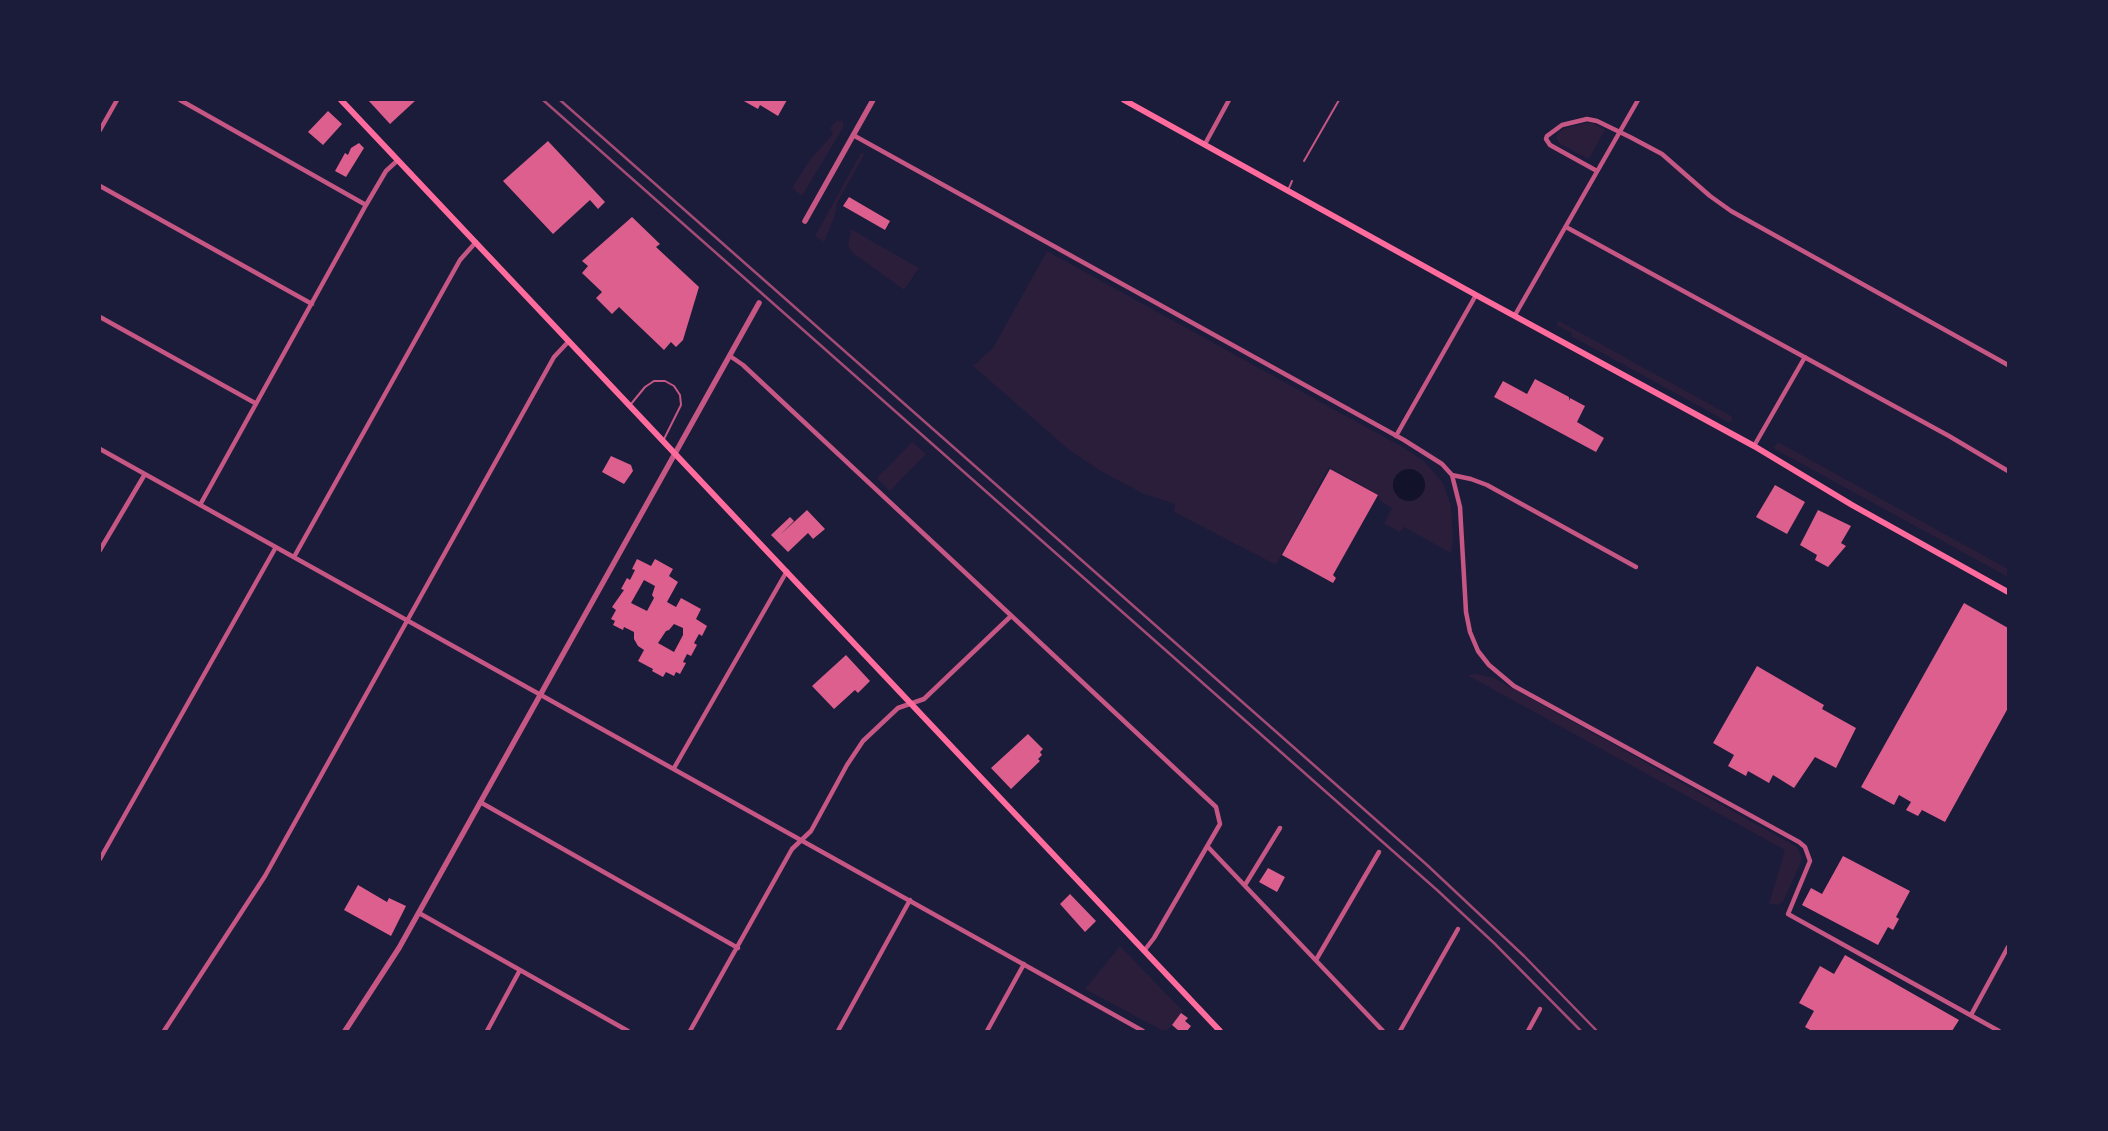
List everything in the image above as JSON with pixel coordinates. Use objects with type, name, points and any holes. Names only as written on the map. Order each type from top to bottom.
[{"type":"main road","points":[[341,100],[1220,1031]]},
{"type":"main road","points":[[1124,100],[1754,446],[1852,505],[2008,588]]},
{"type":"main road","points":[[1983,576],[2008,592]]},
{"type":"street","points":[[100,130],[117,100]]},
{"type":"street","points":[[180,100],[366,205]]},
{"type":"street","points":[[805,221],[872,100]]},
{"type":"street","points":[[1205,144],[1229,100]]},
{"type":"street","points":[[1515,315],[1638,100]]},
{"type":"street","points":[[1597,171],[1586,167],[1550,145],[1547,136],[1562,125],[1587,119],[1597,121],[1662,154],[1710,196],[1731,211],[2008,365]]},
{"type":"street","points":[[853,135],[1396,436],[1442,464],[1452,475],[1460,507],[1466,612],[1470,632],[1478,651],[1489,665],[1514,686],[1799,842],[1805,847],[1810,861],[1788,914],[1999,1031]]},
{"type":"street","points":[[200,505],[366,205],[386,171],[398,160]]},
{"type":"street","points":[[100,186],[312,304]]},
{"type":"street","points":[[1566,227],[1805,357],[2008,471]]},
{"type":"street","points":[[294,557],[460,260],[476,242]]},
{"type":"street","points":[[1396,436],[1476,295]]},
{"type":"street","points":[[345,1031],[399,948],[419,913],[759,303]]},
{"type":"street","points":[[100,317],[256,403]]},
{"type":"street","points":[[164,1031],[265,876],[554,357],[569,341]]},
{"type":"street","points":[[730,356],[743,365],[1216,807],[1220,824],[1154,938],[1144,951]]},
{"type":"street","points":[[1754,446],[1805,357]]},
{"type":"street","points":[[100,449],[1143,1031]]},
{"type":"street","points":[[100,550],[144,474]]},
{"type":"street","points":[[1452,475],[1487,485],[1636,568]]},
{"type":"street","points":[[100,859],[276,547]]},
{"type":"street","points":[[674,768],[787,572]]},
{"type":"street","points":[[690,1031],[792,849],[811,831],[863,740],[898,708],[924,699],[1012,616]]},
{"type":"street","points":[[480,802],[738,948]]},
{"type":"street","points":[[1245,885],[1280,828]]},
{"type":"street","points":[[1208,847],[1383,1031]]},
{"type":"street","points":[[1316,960],[1379,852]]},
{"type":"street","points":[[838,1031],[910,900]]},
{"type":"street","points":[[419,913],[628,1031]]},
{"type":"street","points":[[1400,1031],[1458,929]]},
{"type":"street","points":[[1971,1015],[2008,947]]},
{"type":"street","points":[[987,1031],[1024,964]]},
{"type":"street","points":[[487,1031],[520,970]]},
{"type":"street","points":[[1528,1031],[1540,1009]]},
{"type":"lane","points":[[1304,161],[1338,100]]},
{"type":"lane","points":[[1288,190],[1292,181]]},
{"type":"lane","points":[[629,406],[650,383],[665,381],[674,386],[680,395],[680,405],[662,441]]},
{"type":"shaded area","points":[[837,120],[843,122],[843,128],[802,196],[792,188],[809,161],[833,134],[830,128]]},
{"type":"shaded area","points":[[1592,123],[1605,130],[1589,159],[1560,144],[1557,139],[1557,134],[1563,129]]},
{"type":"shaded area","points":[[861,153],[865,153],[837,203],[834,218],[824,242],[815,236]]},
{"type":"shaded area","points":[[851,229],[919,268],[904,290],[853,253],[848,246]]},
{"type":"shaded area","points":[[1047,251],[1404,448],[1424,461],[1443,483],[1451,506],[1453,540],[1451,553],[1404,527],[1400,532],[1384,524],[1392,508],[1379,499],[1379,495],[1329,467],[1276,565],[1174,512],[1175,504],[1142,493],[1102,472],[1068,449],[973,366],[993,348]]},
{"type":"shaded area","points":[[1559,321],[1733,417],[1731,421],[1728,422],[1571,336],[1572,333],[1556,325]]},
{"type":"shaded area","points":[[912,442],[926,454],[890,491],[877,478]]},
{"type":"shaded area","points":[[1778,442],[2008,569],[2008,577],[1773,448]]},
{"type":"shaded area","points":[[1409,469],[1420,474],[1425,485],[1420,496],[1409,501],[1398,496],[1393,485],[1398,474]]},
{"type":"shaded area","points":[[1477,674],[1494,678],[1797,847],[1802,857],[1783,902],[1778,905],[1769,904],[1785,850],[1467,675]]},
{"type":"shaded area","points":[[1120,946],[1183,1011],[1167,1031],[1163,1031],[1085,989]]},
{"type":"building","points":[[368,100],[416,100],[390,124]]},
{"type":"building","points":[[742,100],[787,100],[778,116],[760,105],[758,109]]},
{"type":"building","points":[[328,111],[342,124],[323,145],[308,132]]},
{"type":"building","points":[[548,141],[605,202],[598,209],[590,200],[553,234],[503,181]]},
{"type":"building","points":[[359,143],[364,148],[346,177],[335,171],[345,153],[348,155],[351,148]]},
{"type":"building","points":[[849,197],[890,221],[885,230],[843,206]]},
{"type":"building","points":[[632,217],[660,244],[656,247],[699,287],[683,340],[676,347],[671,342],[664,350],[619,307],[612,314],[596,298],[602,292],[582,273],[588,266],[582,261]]},
{"type":"building","points":[[1535,379],[1569,397],[1569,401],[1570,398],[1585,406],[1577,422],[1604,438],[1596,452],[1494,397],[1503,381],[1527,394]]},
{"type":"building","points":[[611,456],[631,465],[633,471],[624,484],[602,472]]},
{"type":"building","points":[[1330,469],[1378,495],[1333,575],[1336,578],[1333,583],[1282,555]]},
{"type":"building","points":[[1775,485],[1805,502],[1787,534],[1756,517]]},
{"type":"building","points":[[807,510],[825,529],[813,539],[808,533],[788,552],[771,535],[790,517],[794,521],[780,535]]},
{"type":"building","points":[[1818,510],[1851,526],[1841,543],[1846,546],[1828,567],[1815,560],[1817,555],[1800,545]]},
{"type":"building","points":[[637,559],[651,566],[655,559],[673,569],[669,576],[678,582],[667,602],[676,607],[681,598],[701,609],[696,619],[707,626],[702,636],[699,634],[694,643],[697,645],[691,656],[687,654],[683,662],[686,663],[680,674],[676,672],[674,676],[666,672],[663,677],[638,661],[644,650],[638,646],[634,639],[634,632],[624,627],[623,630],[613,625],[615,621],[611,619],[616,610],[612,607],[624,590],[621,589],[627,578],[630,580],[635,570],[632,569]],"holes":[[[644,580],[655,586],[652,595],[654,598],[647,611],[631,603]],[[674,624],[683,628],[683,635],[674,652],[658,643],[666,631]]]},
{"type":"building","points":[[1964,603],[2008,628],[2008,708],[1945,822],[1922,810],[1918,816],[1906,810],[1911,802],[1899,795],[1894,805],[1861,787]]},
{"type":"building","points":[[846,655],[870,681],[858,693],[855,690],[834,709],[812,686]]},
{"type":"building","points":[[1757,666],[1824,705],[1822,709],[1856,728],[1836,768],[1815,757],[1794,788],[1773,775],[1769,783],[1748,771],[1746,776],[1728,766],[1734,755],[1713,743]]},
{"type":"building","points":[[1028,734],[1043,749],[1040,752],[1042,755],[1038,759],[1040,761],[1011,789],[991,768]]},
{"type":"building","points":[[1843,856],[1910,891],[1896,917],[1899,919],[1893,930],[1888,927],[1878,945],[1802,905],[1811,888],[1822,894]]},
{"type":"building","points":[[1268,868],[1285,877],[1277,892],[1259,882]]},
{"type":"building","points":[[358,885],[387,902],[389,898],[406,906],[391,936],[344,910]]},
{"type":"building","points":[[1070,894],[1096,921],[1085,932],[1060,904]]},
{"type":"building","points":[[1845,955],[1959,1020],[1952,1031],[1812,1031],[1805,1027],[1814,1011],[1799,1003],[1820,966],[1834,974]]},
{"type":"building","points":[[1181,1013],[1188,1018],[1185,1021],[1191,1026],[1187,1031],[1179,1031],[1172,1025]]},
{"type":"railway","points":[[543,100],[1437,890],[1494,943],[1581,1031]]},
{"type":"railway","points":[[560,100],[1426,864],[1524,956],[1597,1031]]}]
